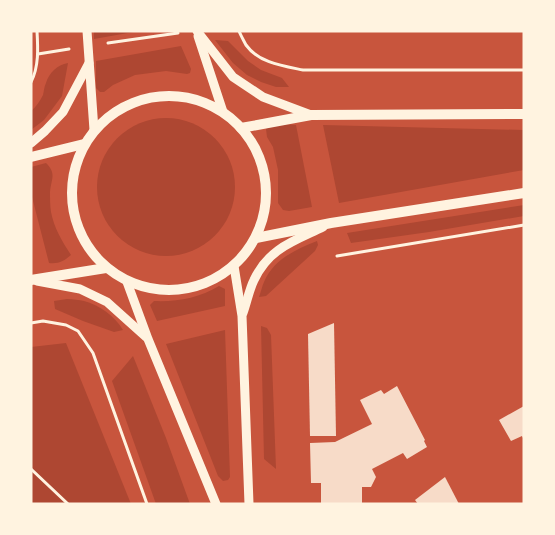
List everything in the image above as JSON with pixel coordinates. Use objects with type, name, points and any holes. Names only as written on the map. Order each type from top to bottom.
[{"type":"main road","points":[[169,95],[197,100],[223,112],[242,128],[258,152],[266,181],[265,210],[256,238],[234,266],[211,282],[183,290],[154,290],[127,282],[106,268],[87,248],[75,223],[71,196],[74,169],[84,144],[94,130],[115,112],[141,99],[169,95]]},
{"type":"main road","points":[[242,128],[311,115],[524,114]]},
{"type":"main road","points":[[31,157],[84,144]]},
{"type":"main road","points":[[256,238],[524,193]]},
{"type":"main road","points":[[32,280],[106,268]]},
{"type":"street","points":[[87,31],[94,130]]},
{"type":"street","points":[[197,31],[223,112]]},
{"type":"street","points":[[197,31],[233,77],[263,97],[311,115]]},
{"type":"street","points":[[31,143],[63,112],[89,63]]},
{"type":"street","points":[[242,316],[254,280],[264,262],[283,246],[331,224]]},
{"type":"street","points":[[234,266],[242,316],[249,504]]},
{"type":"street","points":[[32,280],[80,289],[107,302],[148,339]]},
{"type":"street","points":[[127,282],[148,339],[216,504]]},
{"type":"path","points":[[31,82],[34,77],[38,54],[37,31]]},
{"type":"path","points":[[38,54],[187,31]]},
{"type":"path","points":[[239,31],[247,47],[258,56],[273,64],[303,70],[524,70]]},
{"type":"path","points":[[337,256],[524,224]]},
{"type":"path","points":[[31,323],[43,321],[66,325],[78,331],[93,353],[147,504]]},
{"type":"path","points":[[31,469],[68,504]]},
{"type":"shaded area","points":[[94,31],[139,31],[94,39]]},
{"type":"shaded area","points":[[215,40],[228,41],[248,61],[261,70],[282,78],[289,87],[276,87],[247,75],[233,63]]},
{"type":"shaded area","points":[[181,46],[191,69],[190,73],[166,71],[135,75],[113,85],[104,92],[100,92],[96,88],[96,61]]},
{"type":"shaded area","points":[[68,63],[62,96],[44,120],[31,130],[31,111],[43,95],[49,76],[54,70]]},
{"type":"shaded area","points":[[166,118],[192,124],[215,138],[229,161],[235,187],[229,213],[215,236],[192,250],[166,256],[140,250],[117,236],[103,213],[97,187],[103,161],[117,138],[140,124]]},
{"type":"shaded area","points":[[270,125],[296,125],[312,207],[289,211],[283,210],[278,203],[278,170],[273,147],[267,137],[266,129]]},
{"type":"shaded area","points":[[323,125],[524,130],[524,170],[339,203]]},
{"type":"shaded area","points":[[46,163],[52,174],[50,207],[52,218],[71,255],[56,263],[49,263],[31,193],[31,167]]},
{"type":"shaded area","points":[[524,205],[524,216],[429,232],[351,243],[347,233]]},
{"type":"shaded area","points":[[317,241],[318,245],[315,251],[266,296],[259,297],[268,274],[279,261]]},
{"type":"shaded area","points":[[219,286],[225,289],[225,306],[157,321],[150,305],[154,301],[171,301],[196,296]]},
{"type":"shaded area","points":[[67,299],[84,301],[101,308],[116,320],[123,330],[114,332],[55,309],[54,301]]},
{"type":"shaded area","points":[[261,326],[267,328],[271,335],[276,469],[264,459]]},
{"type":"shaded area","points":[[225,330],[230,477],[228,480],[223,481],[218,476],[166,344]]},
{"type":"shaded area","points":[[66,343],[131,504],[31,504],[31,347]]},
{"type":"shaded area","points":[[133,356],[190,504],[156,504],[112,381]]},
{"type":"building","points":[[334,323],[336,436],[310,436],[308,334]]},
{"type":"building","points":[[397,386],[427,447],[407,459],[403,453],[372,469],[376,477],[371,487],[362,487],[362,504],[321,504],[321,483],[311,483],[310,443],[335,442],[372,424],[360,400],[381,390],[384,394]]},
{"type":"building","points":[[524,406],[524,440],[522,436],[511,441],[499,420]]},
{"type":"building","points":[[445,477],[459,504],[418,504],[415,500]]}]
